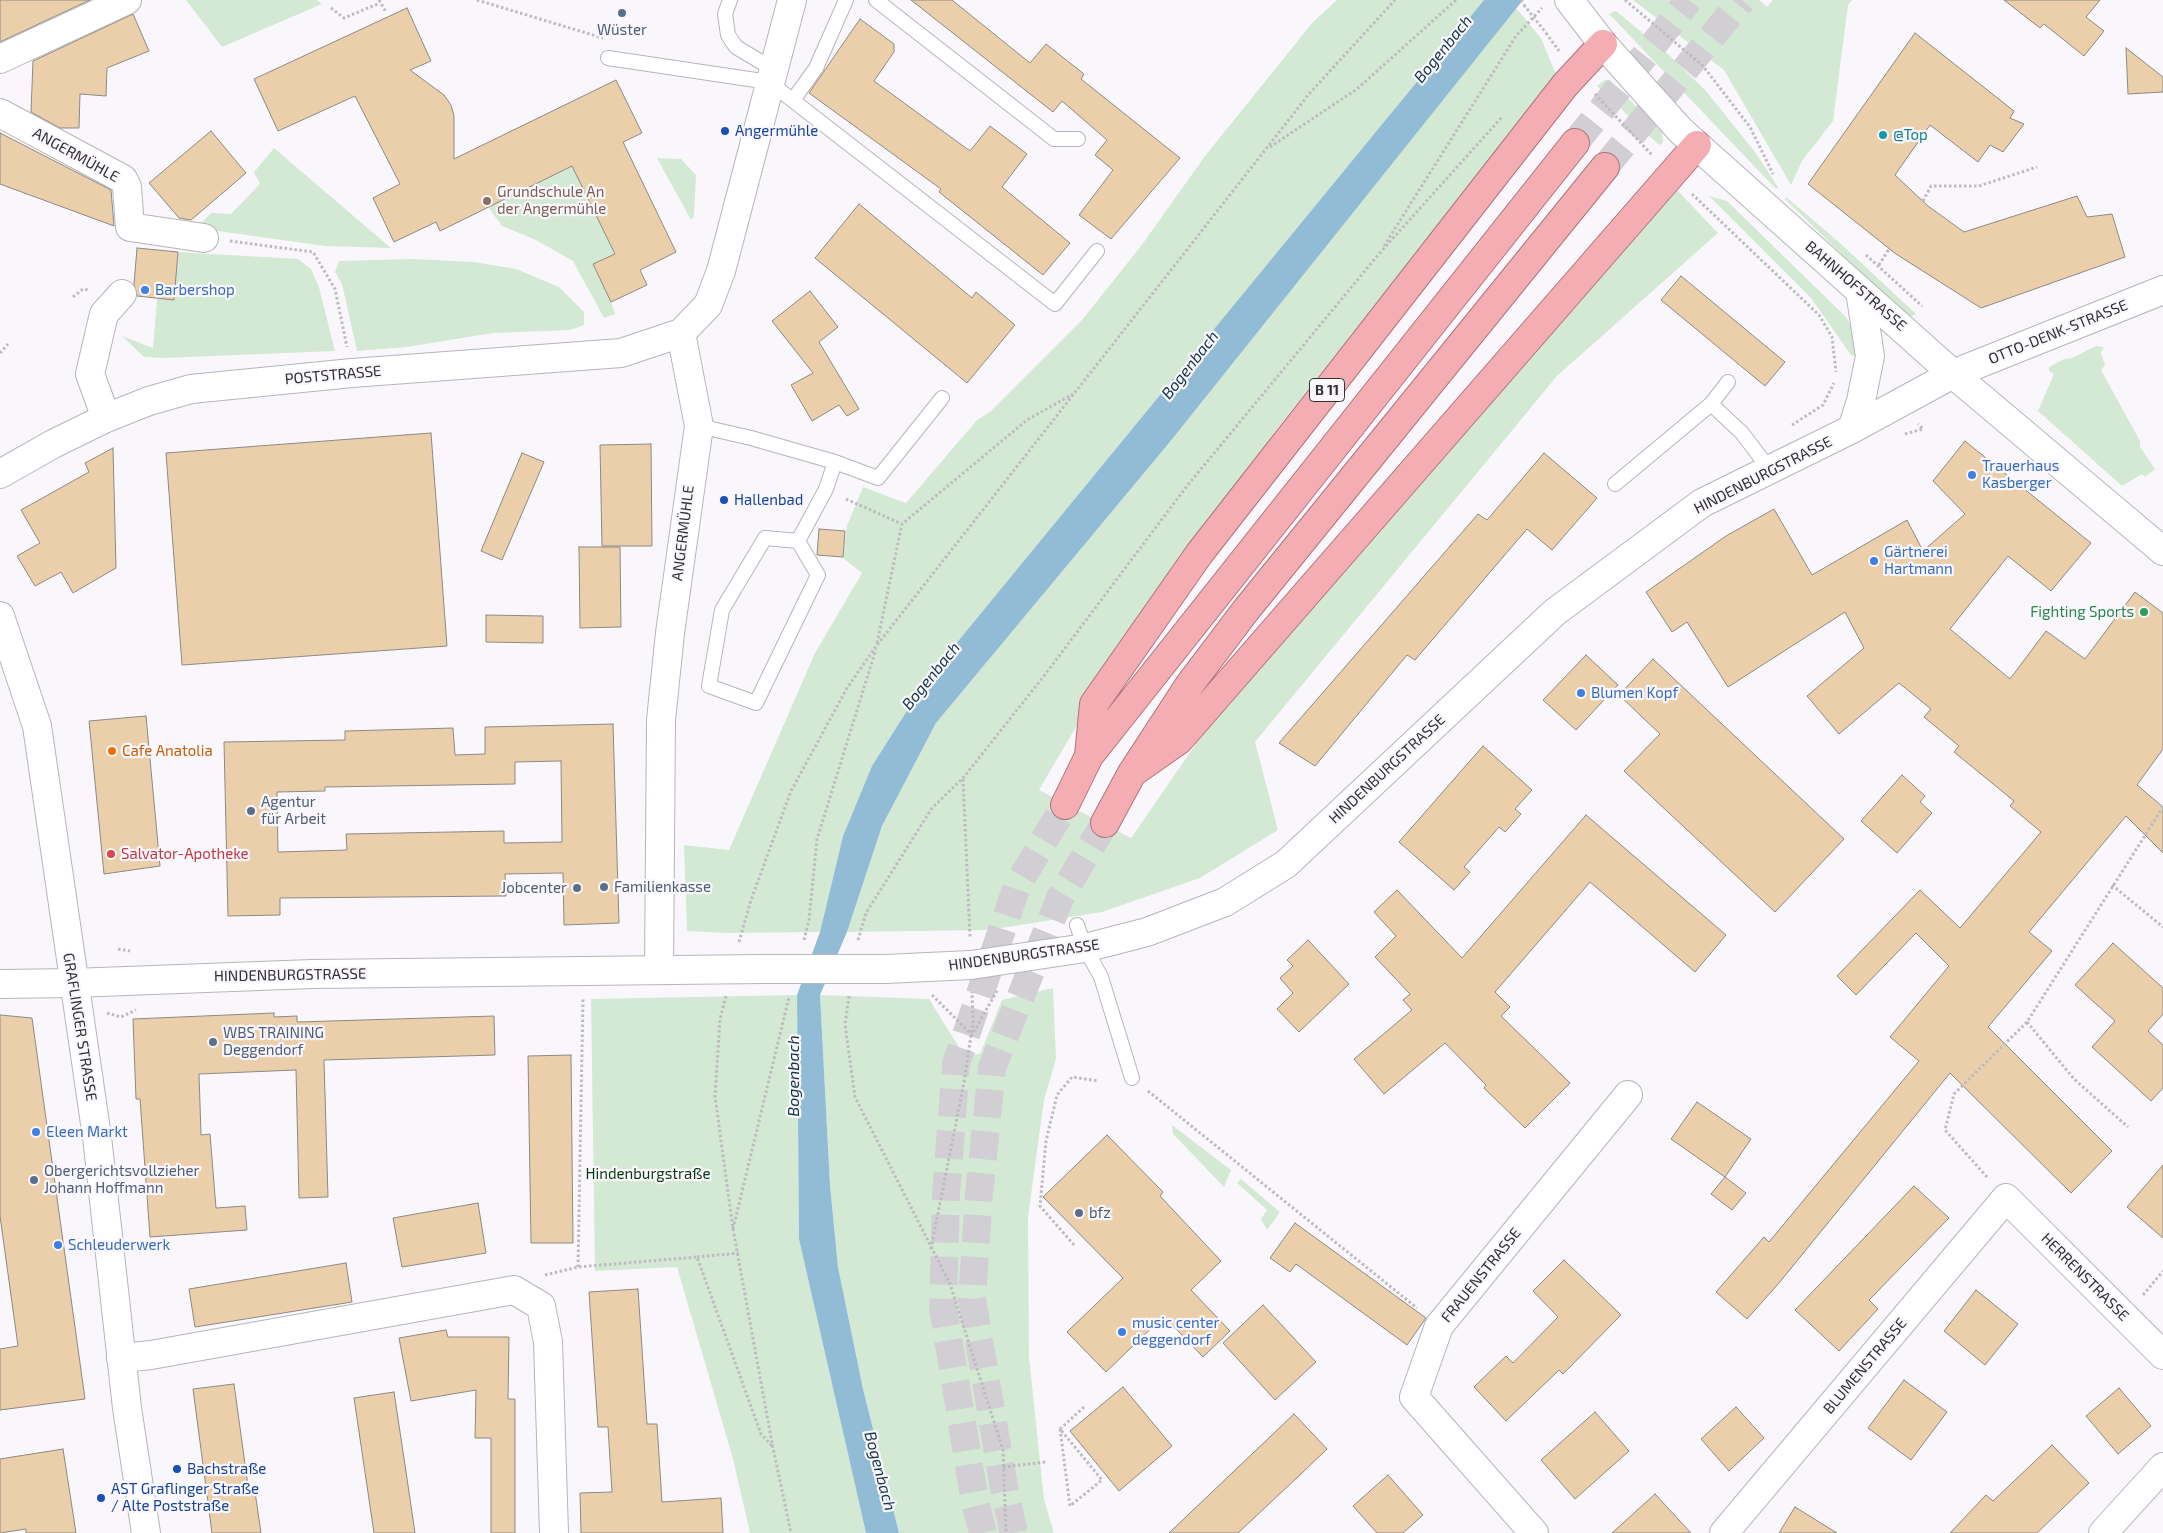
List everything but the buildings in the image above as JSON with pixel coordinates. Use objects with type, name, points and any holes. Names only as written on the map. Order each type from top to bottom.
[{"type":"highway","name":"B 11","points":[[1088,756],[1094,704],[1199,554],[1565,85],[1603,44]]},
{"type":"highway","name":"B 11","points":[[1065,805],[1088,756],[1575,143]]},
{"type":"highway","points":[[1132,773],[1180,740],[1697,146]]},
{"type":"highway","points":[[1105,823],[1132,773],[1190,684],[1246,610],[1605,168]]},
{"type":"street","points":[[0,58],[127,0]]},
{"type":"street","points":[[681,334],[708,305],[721,271],[792,0]]},
{"type":"street","name":"BAHNHOFSTRASSE","points":[[1571,3],[1603,44],[1697,146],[1953,374],[2163,551]]},
{"type":"street","name":"ANGERMÜHLE","points":[[0,113],[123,179],[127,187],[130,227],[204,238]]},
{"type":"street","name":"OTTO-DENK-STRASSE","points":[[1953,374],[2163,290]]},
{"type":"street","points":[[1852,429],[1861,401],[1870,356],[1860,291]]},
{"type":"street","points":[[106,418],[90,374],[104,314],[122,294]]},
{"type":"street","name":"POSTSTRASSE","points":[[0,474],[53,444],[106,418],[149,401],[191,389],[352,373],[621,353],[681,334]]},
{"type":"street","name":"ANGERMÜHLE","points":[[659,970],[662,720],[667,659],[699,426],[681,334]]},
{"type":"street","name":"HINDENBURGSTRASSE","points":[[0,984],[312,974],[885,969],[970,965],[1081,937],[1147,932],[1225,902],[1286,864],[1555,612],[1763,459],[1852,429],[1953,374]]},
{"type":"street","name":"GRAFLINGER STRASSE","points":[[0,616],[37,726],[73,983],[97,1137],[121,1358],[146,1533]]},
{"type":"street","name":"FRAUENSTRASSE","points":[[1534,1533],[1414,1397],[1439,1326],[1628,1095]]},
{"type":"street","name":"HERRENSTRASSE","points":[[2006,1198],[2163,1355]]},
{"type":"street","name":"BLUMENSTRASSE","points":[[1724,1533],[2006,1198]]},
{"type":"street","points":[[121,1358],[151,1355],[514,1290],[541,1306],[548,1342],[554,1533]]},
{"type":"street","points":[[2103,1533],[2163,1467]]},
{"type":"lane","points":[[730,0],[724,14],[728,35],[736,47],[771,76],[792,100],[1055,304],[1097,251]]},
{"type":"lane","points":[[792,100],[816,68],[846,0]]},
{"type":"lane","points":[[876,0],[1054,138],[1078,139]]},
{"type":"lane","points":[[608,58],[771,76]]},
{"type":"lane","points":[[1615,484],[1711,404],[1728,382]]},
{"type":"lane","points":[[699,426],[751,438],[835,462],[878,478],[942,398]]},
{"type":"lane","points":[[1711,404],[1763,459]]},
{"type":"lane","points":[[798,541],[826,489],[835,462]]},
{"type":"lane","points":[[765,538],[798,541],[818,575],[756,703],[709,686],[722,610],[765,538]]},
{"type":"lane","points":[[1081,937],[1100,977],[1132,1078]]},
{"type":"path","points":[[477,0],[611,40]]},
{"type":"path","points":[[738,946],[752,900],[791,791],[847,688],[877,645],[1309,94],[1394,0]]},
{"type":"path","points":[[1267,149],[1357,89],[1456,0]]},
{"type":"path","points":[[1520,0],[1546,33]]},
{"type":"path","points":[[1625,0],[1703,66],[1750,127],[1775,178]]},
{"type":"path","points":[[331,8],[344,18],[379,1],[386,12]]},
{"type":"path","points":[[1378,255],[1516,36],[1542,7]]},
{"type":"path","points":[[1594,93],[1672,175],[1819,315],[1832,337],[1836,380],[1823,405],[1763,459]]},
{"type":"path","points":[[859,932],[866,913],[932,808],[963,778],[1044,676],[1187,486],[1378,255],[1504,114]]},
{"type":"path","points":[[1923,201],[1931,186],[1979,186],[2037,168]]},
{"type":"path","points":[[204,238],[313,252],[335,289],[347,348]]},
{"type":"path","points":[[1879,265],[1889,249]]},
{"type":"path","points":[[1864,254],[1879,265],[1925,309]]},
{"type":"path","points":[[0,353],[8,344]]},
{"type":"path","points":[[809,920],[817,839],[877,645],[902,524],[1027,420],[1075,393]]},
{"type":"path","points":[[826,489],[902,524]]},
{"type":"path","points":[[963,778],[970,942]]},
{"type":"path","points":[[2006,1198],[1944,1130],[1954,1094],[2027,1022],[2163,807]]},
{"type":"path","points":[[2112,885],[2163,927]]},
{"type":"path","points":[[972,1035],[1000,985]]},
{"type":"path","points":[[931,1250],[939,1201],[950,1160],[972,1035],[971,987]]},
{"type":"path","points":[[727,992],[720,1019],[715,1096],[733,1229],[739,1253],[773,1448],[791,1533]]},
{"type":"path","points":[[584,993],[578,1268],[739,1253]]},
{"type":"path","points":[[931,994],[972,1035]]},
{"type":"path","points":[[2027,1022],[2074,1079],[2128,1127]]},
{"type":"path","points":[[845,1024],[854,1097],[950,1284],[1003,1450],[1006,1533]]},
{"type":"path","points":[[733,1229],[782,1026]]},
{"type":"path","points":[[1074,1245],[1040,1206],[1046,1141],[1057,1095],[1072,1077],[1099,1081]]},
{"type":"path","points":[[1132,1078],[1439,1326]]},
{"type":"path","points":[[697,1257],[761,1434],[773,1448]]},
{"type":"path","points":[[1060,1429],[1084,1407]]},
{"type":"path","points":[[1060,1429],[1102,1480],[1070,1506],[1068,1497],[1060,1429]]},
{"type":"path","points":[[1003,1467],[1046,1462]]},
{"type":"green space","points":[[186,0],[317,0],[322,4],[222,47]]},
{"type":"green space","points":[[1337,0],[1484,0],[927,679],[872,766],[843,836],[820,932],[726,933],[687,931],[684,845],[729,850],[815,653],[862,573],[843,558],[847,526],[863,487],[906,503],[977,420],[990,412],[1082,320],[1141,246],[1205,156],[1313,22]]},
{"type":"green space","points":[[1633,0],[1759,0],[1767,7],[1773,0],[1852,0],[1848,5],[1833,121],[1802,161],[1791,185],[1724,70]]},
{"type":"green space","points":[[1516,8],[1541,38],[1556,74],[1279,426],[1131,633],[1039,790],[1131,838],[1238,683],[1677,190],[1718,233],[1557,376],[1255,742],[1278,830],[1200,878],[1102,912],[989,930],[847,932],[882,826],[936,723],[1169,443]]},
{"type":"green space","points":[[1616,11],[1667,53],[1706,91],[1755,152],[1778,187],[1776,189],[1609,14]]},
{"type":"green space","points":[[1605,80],[1610,80],[1662,132],[1663,143],[1659,145],[1597,86]]},
{"type":"green space","points":[[274,148],[391,248],[325,246],[196,228],[211,213],[231,214],[260,184],[254,172]]},
{"type":"green space","points":[[657,158],[681,159],[696,175],[694,216],[691,220]]},
{"type":"green space","points":[[572,166],[615,254],[594,265],[615,314],[604,318],[573,261],[536,240],[502,226],[488,207]]},
{"type":"green space","points":[[1709,196],[1727,201],[1846,317],[1861,344],[1863,360],[1851,355],[1811,298]]},
{"type":"green space","points":[[1786,197],[1840,243],[1916,314],[1903,320],[1890,301],[1785,199]]},
{"type":"green space","points":[[178,252],[298,259],[311,269],[319,287],[335,351],[163,358],[144,357],[122,336],[153,348],[157,299],[174,299]]},
{"type":"green space","points":[[413,259],[474,262],[516,269],[559,287],[584,312],[584,325],[570,330],[493,333],[407,347],[357,351],[342,284],[335,272],[339,261]]},
{"type":"green space","points":[[2096,346],[2104,347],[2101,352],[2105,365],[2101,370],[2140,441],[2140,447],[2155,469],[2145,477],[2142,474],[2122,486],[2038,411],[2054,374],[2049,371],[2049,367]]},
{"type":"green space","points":[[1053,988],[1056,1059],[1044,1100],[1028,1217],[1029,1357],[1044,1499],[1054,1533],[899,1533],[863,1389],[838,1267],[830,1185],[820,995],[929,999],[964,1055],[980,1054],[1002,1000]]},
{"type":"green space","name":"Hindenburgstraße","points":[[797,995],[799,1239],[866,1533],[750,1533],[733,1459],[677,1267],[595,1271],[591,999]]},
{"type":"green space","points":[[1172,1125],[1231,1170],[1224,1187],[1173,1134]]},
{"type":"green space","points":[[1241,1179],[1280,1212],[1267,1230],[1261,1219],[1267,1210],[1237,1183]]},
{"type":"water","name":"Bogenbach","points":[[1484,0],[1523,0],[1169,443],[936,723],[882,826],[847,932],[820,995],[830,1185],[838,1267],[863,1389],[899,1533],[866,1533],[799,1239],[797,995],[820,932],[843,836],[872,766],[927,679]]},
{"type":"tunnel","points":[[1575,143],[1689,0]]},
{"type":"tunnel","points":[[1605,167],[1742,0]]},
{"type":"tunnel","points":[[983,1533],[975,1502],[943,1308],[946,1195],[956,1064],[1017,886],[1065,805]]},
{"type":"tunnel","points":[[1014,1533],[1005,1493],[972,1299],[979,1195],[992,1068],[1061,896],[1105,823]]},
{"type":"place","name":"Wüster","points":[[622,13]]},
{"type":"place","name":"Angermühle","points":[[725,131]]},
{"type":"place","name":"@Top","points":[[1883,135]]},
{"type":"place","name":"Grundschule An der Angermühle","points":[[487,201]]},
{"type":"place","name":"Barbershop","points":[[145,290]]},
{"type":"place","name":"Trauerhaus Kasberger","points":[[1972,475]]},
{"type":"place","name":"Hallenbad","points":[[724,500]]},
{"type":"place","name":"Gärtnerei Hartmann","points":[[1874,561]]},
{"type":"place","name":"Fighting Sports","points":[[2144,612]]},
{"type":"place","name":"Blumen Kopf","points":[[1581,693]]},
{"type":"place","name":"Cafe Anatolia","points":[[112,751]]},
{"type":"place","name":"Agentur für Arbeit","points":[[251,811]]},
{"type":"place","name":"Salvator-Apotheke","points":[[111,854]]},
{"type":"place","name":"Familienkasse","points":[[604,887]]},
{"type":"place","name":"Jobcenter","points":[[577,888]]},
{"type":"place","name":"WBS TRAINING Deggendorf","points":[[213,1042]]},
{"type":"place","name":"Eleen Markt","points":[[36,1132]]},
{"type":"place","name":"Obergerichtsvollzieher Johann Hoffmann","points":[[34,1180]]},
{"type":"place","name":"bfz","points":[[1079,1213]]},
{"type":"place","name":"Schleuderwerk","points":[[58,1245]]},
{"type":"place","name":"music center deggendorf","points":[[1122,1332]]},
{"type":"place","name":"Bachstraße","points":[[177,1469]]},
{"type":"place","name":"AST Graflinger Straße / Alte Poststraße","points":[[101,1498]]}]
